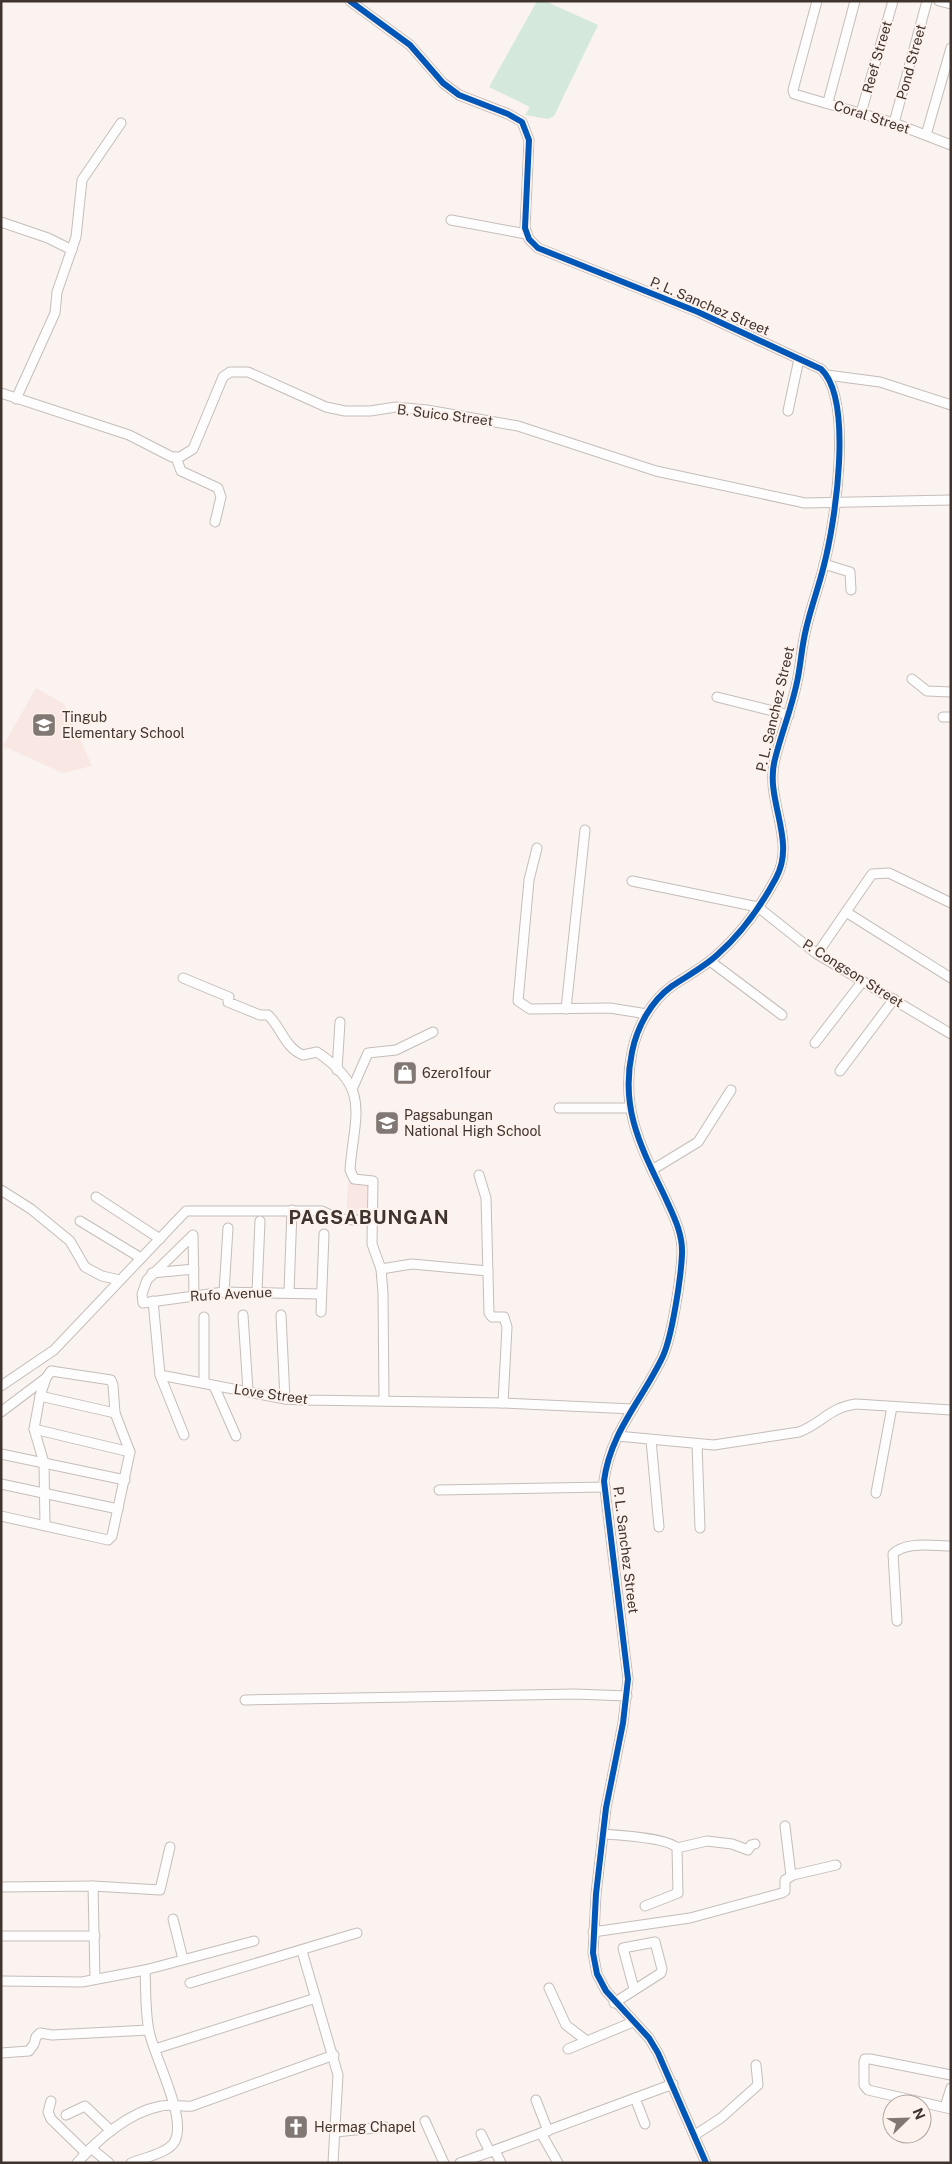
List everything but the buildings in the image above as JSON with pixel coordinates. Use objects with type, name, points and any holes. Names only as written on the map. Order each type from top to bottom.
[{"type":"street","points":[[350,1],[410,45],[440,79],[459,95],[508,114],[526,128],[529,140],[524,218],[526,234],[451,220]]},
{"type":"street","name":"Coral Street","points":[[818,1],[792,92],[894,123],[951,145]]},
{"type":"street","points":[[828,102],[855,1]]},
{"type":"street","name":"Reef Street","points":[[861,113],[893,1]]},
{"type":"street","name":"Pond Street","points":[[894,123],[927,1]]},
{"type":"street","points":[[939,1],[951,4]]},
{"type":"street","points":[[926,135],[951,48]]},
{"type":"street","points":[[16,399],[55,313],[57,292],[76,237],[82,180],[121,123]]},
{"type":"street","points":[[1,222],[48,238],[72,250]]},
{"type":"street","name":"P. L. Sanchez Street","points":[[526,234],[533,244],[545,252],[698,312],[821,369],[827,375],[837,403],[836,503],[824,564],[805,630],[798,678],[789,715],[774,759],[772,778],[784,856],[777,877],[742,929],[710,962],[669,988],[647,1014],[632,1050],[628,1083],[629,1108],[636,1133],[677,1223],[682,1250],[668,1345],[609,1453],[605,1487],[625,1638],[628,1679],[627,1696],[611,1778],[603,1834],[593,1932],[594,1958],[597,1974],[614,2002],[658,2052],[706,2163]]},
{"type":"street","points":[[788,411],[799,359]]},
{"type":"street","name":"B. Suico Street","points":[[176,457],[187,454],[193,449],[223,377],[230,372],[243,372],[326,407],[344,411],[370,411],[396,407],[480,418],[530,429],[656,471],[805,503],[871,500],[951,500]]},
{"type":"street","points":[[827,375],[880,382],[951,405]]},
{"type":"street","points":[[1,393],[129,435],[176,457],[181,471],[218,488],[220,497],[215,522]]},
{"type":"street","points":[[824,564],[850,572],[850,590]]},
{"type":"street","points":[[912,679],[927,691],[951,692]]},
{"type":"street","points":[[717,698],[789,715]]},
{"type":"street","points":[[566,1009],[585,830]]},
{"type":"street","points":[[537,848],[529,880],[518,1001],[530,1009],[610,1008],[647,1014]]},
{"type":"street","points":[[817,954],[872,874],[878,872],[888,874],[951,903]]},
{"type":"street","points":[[632,881],[758,907]]},
{"type":"street","name":"P. Congson Street","points":[[758,907],[817,954],[951,1034]]},
{"type":"street","points":[[846,912],[951,978]]},
{"type":"street","points":[[710,962],[782,1014]]},
{"type":"street","points":[[183,978],[229,997],[228,1002],[260,1015],[268,1015],[275,1021],[290,1047],[303,1055],[317,1052],[353,1087],[357,1105],[350,1170],[354,1179],[373,1181],[372,1244],[381,1269],[383,1293],[384,1400]]},
{"type":"street","points":[[815,1043],[862,982]]},
{"type":"street","points":[[840,1071],[894,999]]},
{"type":"street","points":[[337,1070],[340,1022]]},
{"type":"street","points":[[353,1087],[368,1053],[396,1050],[433,1032]]},
{"type":"street","points":[[652,1170],[700,1140],[731,1090]]},
{"type":"street","points":[[558,1108],[629,1108]]},
{"type":"street","points":[[479,1175],[486,1198],[489,1314],[492,1317],[502,1316],[507,1326],[503,1403]]},
{"type":"street","points":[[1,1190],[31,1209],[70,1241],[84,1267],[102,1276],[120,1280]]},
{"type":"street","points":[[96,1196],[160,1239]]},
{"type":"street","points":[[1,1386],[54,1350],[190,1209],[322,1211],[339,1220],[372,1221]]},
{"type":"street","points":[[289,1292],[292,1210]]},
{"type":"street","points":[[80,1221],[141,1258]]},
{"type":"street","points":[[257,1292],[260,1221]]},
{"type":"street","points":[[224,1292],[228,1228]]},
{"type":"street","points":[[321,1312],[320,1294],[324,1234]]},
{"type":"street","points":[[152,1273],[192,1235],[195,1236],[194,1294]]},
{"type":"street","points":[[381,1269],[412,1264],[488,1271]]},
{"type":"street","points":[[152,1273],[194,1269]]},
{"type":"street","name":"Rufo Avenue","points":[[152,1273],[144,1286],[143,1303],[194,1294],[224,1292],[320,1294]]},
{"type":"street","points":[[153,1301],[160,1376],[184,1435]]},
{"type":"street","points":[[243,1315],[248,1392]]},
{"type":"street","points":[[280,1315],[285,1399]]},
{"type":"street","points":[[204,1317],[204,1383]]},
{"type":"street","points":[[45,1526],[46,1494],[44,1463],[34,1428],[40,1396],[48,1375]]},
{"type":"street","points":[[1,1412],[48,1375],[111,1380],[115,1413],[130,1452],[112,1536],[108,1540],[1,1516]]},
{"type":"street","name":"Love Street","points":[[160,1376],[285,1399],[503,1403],[633,1409]]},
{"type":"street","points":[[214,1386],[236,1436]]},
{"type":"street","points":[[40,1396],[115,1413]]},
{"type":"street","points":[[617,1436],[697,1444],[732,1443],[799,1432],[810,1428],[827,1413],[840,1406],[856,1404],[951,1410]]},
{"type":"street","points":[[876,1493],[892,1407]]},
{"type":"street","points":[[34,1428],[130,1452]]},
{"type":"street","points":[[651,1440],[659,1528]]},
{"type":"street","points":[[697,1444],[700,1528]]},
{"type":"street","points":[[1,1454],[125,1480]]},
{"type":"street","points":[[1,1484],[118,1509]]},
{"type":"street","points":[[439,1490],[605,1487]]},
{"type":"street","points":[[896,1621],[893,1554],[898,1549],[907,1547],[951,1546]]},
{"type":"street","points":[[245,1700],[576,1694],[627,1696]]},
{"type":"street","points":[[784,1826],[791,1876]]},
{"type":"street","points":[[603,1834],[632,1836],[671,1843],[677,1848],[678,1893],[645,1906]]},
{"type":"street","points":[[677,1848],[707,1841],[732,1844],[748,1850],[751,1845],[755,1844]]},
{"type":"street","points":[[1,1887],[93,1886],[160,1890],[170,1847]]},
{"type":"street","points":[[593,1932],[690,1918],[782,1893],[786,1890],[785,1880],[791,1876],[836,1865]]},
{"type":"street","points":[[93,1886],[96,1979]]},
{"type":"street","points":[[173,1919],[183,1959]]},
{"type":"street","points":[[190,1983],[357,1933]]},
{"type":"street","points":[[1,1936],[96,1936]]},
{"type":"street","points":[[1,1981],[82,1982],[145,1970],[254,1941]]},
{"type":"street","points":[[614,2002],[634,1989],[662,1970],[655,1942],[625,1946],[623,1948],[634,1989]]},
{"type":"street","points":[[302,1951],[334,2055],[338,2075],[333,2163]]},
{"type":"street","points":[[131,2163],[167,2148],[172,2144],[176,2133],[175,2107],[149,2030],[145,1970]]},
{"type":"street","points":[[549,1988],[566,2025],[587,2041]]},
{"type":"street","points":[[155,2049],[316,1998]]},
{"type":"street","points":[[568,2049],[633,2022]]},
{"type":"street","points":[[1,2053],[29,2052],[40,2033],[52,2035],[149,2030]]},
{"type":"street","points":[[77,2163],[111,2131],[152,2108],[164,2105],[175,2107],[192,2106],[334,2055]]},
{"type":"street","points":[[951,2075],[870,2059],[865,2059],[864,2062],[864,2085],[868,2090],[948,2108],[951,2088]]},
{"type":"street","points":[[695,2135],[721,2118],[758,2085],[756,2065]]},
{"type":"street","points":[[460,2163],[673,2084]]},
{"type":"street","points":[[635,2098],[645,2124]]},
{"type":"street","points":[[536,2100],[545,2132],[558,2163]]},
{"type":"street","points":[[51,2101],[48,2112],[51,2119],[88,2151],[109,2163]]},
{"type":"street","points":[[66,2115],[85,2106],[111,2131]]},
{"type":"street","points":[[425,2121],[444,2163]]},
{"type":"street","points":[[335,2132],[385,2127]]},
{"type":"street","points":[[481,2134],[501,2163]]},
{"type":"shaded area","name":"Tingub Elementary School","points":[[36,688],[64,704],[92,766],[63,773],[3,746]]},
{"type":"shaded area","points":[[348,1183],[368,1185],[366,1219],[346,1219]]},
{"type":"green space","points":[[537,1],[545,1],[598,25],[554,116],[548,119],[525,115],[530,107],[489,87]]},
{"type":"cycle path","points":[[350,1],[410,45],[443,83],[459,95],[508,114],[522,122],[529,140],[525,228],[529,239],[538,248],[698,312],[821,369],[831,385],[837,407],[839,463],[833,521],[824,565],[805,635],[796,687],[775,759],[773,774],[773,789],[782,834],[782,864],[764,899],[726,947],[701,967],[664,992],[651,1007],[637,1033],[629,1073],[629,1092],[635,1127],[648,1161],[677,1224],[682,1254],[676,1306],[663,1356],[620,1431],[607,1463],[604,1481],[628,1679],[623,1723],[606,1808],[596,1894],[593,1953],[597,1974],[606,1991],[649,2038],[658,2053],[706,2163]]},
{"type":"place","name":"Tingub Elementary School","points":[[44,725]]},
{"type":"place","name":"6zero1four","points":[[405,1073]]},
{"type":"place","name":"Pagsabungan National High School","points":[[387,1123]]},
{"type":"place","name":"Hermag Chapel","points":[[296,2127]]},
{"type":"district","name":"PAGSABUNGAN","points":[[369,1217]]}]
